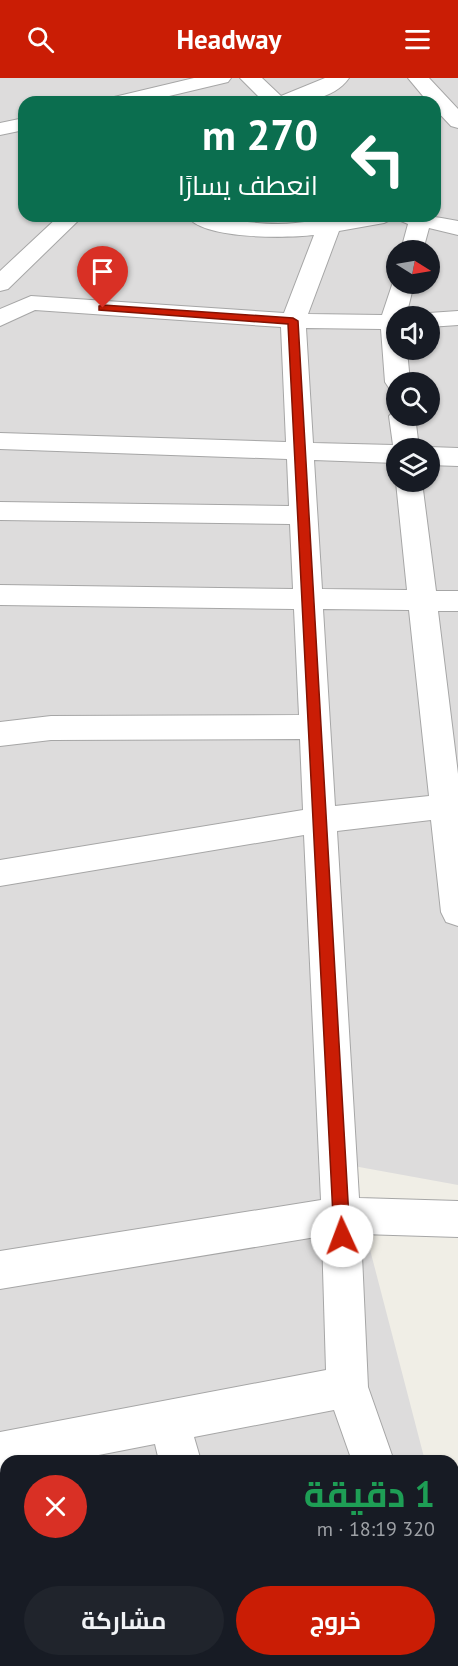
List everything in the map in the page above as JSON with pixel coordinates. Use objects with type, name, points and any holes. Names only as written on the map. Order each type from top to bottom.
[{"type":"street","points":[[143,96],[221,78]]},
{"type":"street","points":[[250,78],[270,96]]},
{"type":"street","points":[[300,96],[323,88],[339,78]]},
{"type":"street","points":[[418,78],[434,96]]},
{"type":"street","points":[[441,103],[458,122]]},
{"type":"street","points":[[0,129],[18,125]]},
{"type":"street","points":[[66,222],[0,285],[32,303],[293,321],[386,322]]},
{"type":"street","points":[[212,222],[266,231],[329,227],[354,222]]},
{"type":"street","points":[[412,222],[412,240]]},
{"type":"street","points":[[433,222],[458,228]]},
{"type":"street","points":[[329,227],[293,321],[341,1215],[347,1387],[371,1455]]},
{"type":"street","points":[[0,319],[32,303]]},
{"type":"street","points":[[440,319],[458,318]]},
{"type":"street","points":[[0,441],[386,454]]},
{"type":"street","points":[[440,456],[458,457]]},
{"type":"street","points":[[410,492],[452,805],[458,912]]},
{"type":"street","points":[[0,511],[303,514]]},
{"type":"street","points":[[0,595],[458,601]]},
{"type":"street","points":[[0,734],[51,728],[315,727]]},
{"type":"street","points":[[0,873],[320,820],[452,805]]},
{"type":"street","points":[[0,1270],[341,1215],[458,1219]]},
{"type":"street","points":[[0,1453],[347,1387]]},
{"type":"street","points":[[169,1420],[178,1455]]},
{"type":"shaded area","points":[[0,78],[458,78],[458,1185],[348,1165],[423,1455],[0,1455]]},
{"type":"route","points":[[103,308],[293,321],[342,1236]]}]
